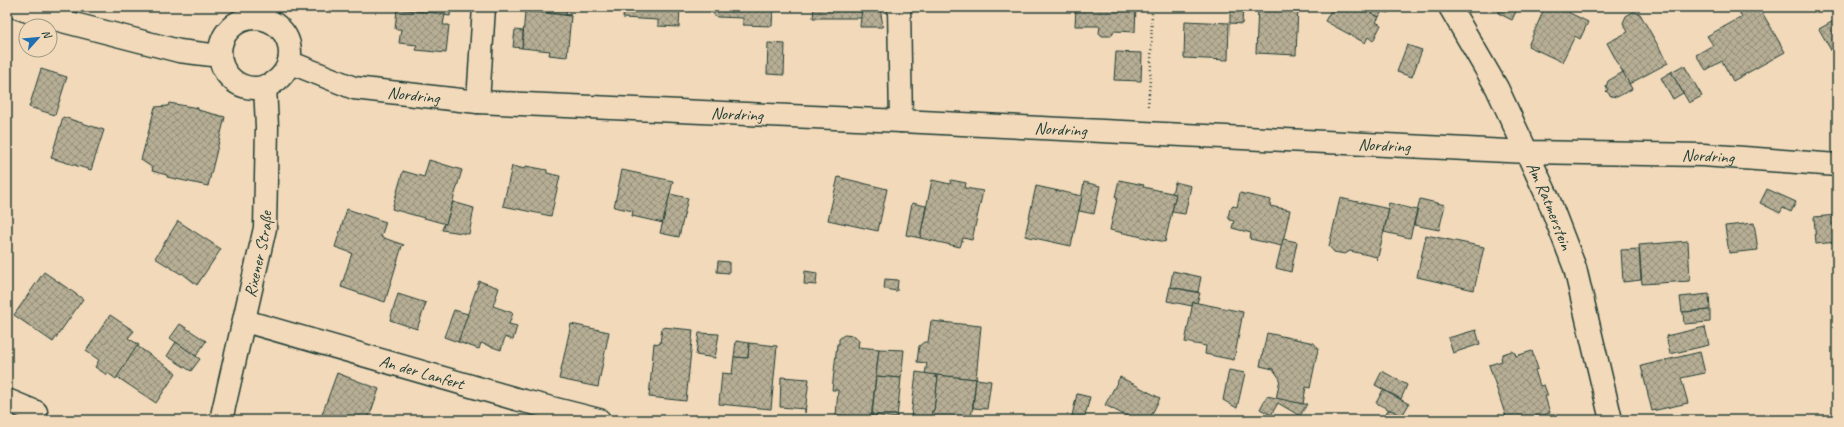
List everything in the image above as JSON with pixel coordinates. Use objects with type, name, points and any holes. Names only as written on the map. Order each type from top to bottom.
[{"type":"street","points":[[16,7],[179,50],[220,56]]},
{"type":"street","points":[[478,102],[484,7]]},
{"type":"street","points":[[899,7],[901,121]]},
{"type":"street","name":"Am Ratmerstein","points":[[1450,7],[1497,88],[1548,198],[1575,268],[1610,420]]},
{"type":"street","points":[[238,14],[252,18],[264,19],[275,24],[286,37],[289,45],[289,62],[280,77],[265,86],[257,88],[245,86],[234,80],[226,72],[220,56],[224,37],[238,14]]},
{"type":"street","name":"Nordring","points":[[289,62],[354,88],[478,102],[1527,152],[1703,155],[1837,165]]},
{"type":"street","name":"Rixener Straße","points":[[221,420],[245,321],[265,228],[267,126],[265,86]]},
{"type":"street","name":"An der Lanfert","points":[[245,321],[516,399],[599,420]]},
{"type":"street","points":[[7,400],[36,412]]},
{"type":"path","points":[[1146,133],[1151,66],[1152,7]]},
{"type":"building","points":[[403,7],[451,7],[450,16],[403,10]]},
{"type":"building","points":[[521,7],[567,7],[566,15],[520,10]]},
{"type":"building","points":[[624,7],[680,7],[679,27],[658,26],[658,20],[623,18]]},
{"type":"building","points":[[710,7],[773,7],[772,26],[743,25],[743,18],[717,17],[710,11]]},
{"type":"building","points":[[814,7],[862,7],[862,18],[813,18]]},
{"type":"building","points":[[862,7],[880,7],[883,27],[860,27]]},
{"type":"building","points":[[1076,7],[1136,7],[1135,32],[1114,31],[1111,36],[1102,36],[1099,33],[1100,26],[1075,26]]},
{"type":"building","points":[[1230,7],[1243,7],[1242,24],[1230,23]]},
{"type":"building","points":[[1258,7],[1298,7],[1296,55],[1256,53]]},
{"type":"building","points":[[1333,7],[1360,7],[1379,17],[1376,22],[1381,25],[1373,41],[1368,37],[1365,43],[1325,21]]},
{"type":"building","points":[[1360,7],[1391,7],[1388,13],[1382,11],[1379,17]]},
{"type":"building","points":[[1501,7],[1518,7],[1512,20],[1498,13]]},
{"type":"building","points":[[1545,7],[1568,7],[1566,11],[1588,22],[1580,39],[1575,36],[1562,62],[1528,46]]},
{"type":"building","points":[[1759,7],[1785,52],[1733,81],[1722,61],[1706,70],[1696,55],[1713,45],[1707,36],[1742,17],[1737,8]]},
{"type":"building","points":[[397,9],[445,14],[443,25],[449,25],[446,53],[416,50],[417,45],[399,43],[401,29],[395,29]]},
{"type":"building","points":[[520,10],[571,16],[567,57],[549,55],[550,51],[522,48],[525,12]]},
{"type":"building","points":[[1633,12],[1640,14],[1668,63],[1629,84],[1607,43],[1628,32],[1623,23],[1626,16]]},
{"type":"building","points":[[1837,19],[1837,61],[1819,29]]},
{"type":"building","points":[[1185,21],[1229,23],[1228,60],[1184,58]]},
{"type":"building","points":[[515,30],[523,31],[522,48],[513,47]]},
{"type":"building","points":[[768,43],[785,44],[784,75],[767,74]]},
{"type":"building","points":[[1407,45],[1422,50],[1412,77],[1397,72]]},
{"type":"building","points":[[1116,52],[1142,53],[1141,81],[1114,80]]},
{"type":"building","points":[[1684,65],[1702,96],[1689,103],[1671,72]]},
{"type":"building","points":[[41,69],[67,77],[55,115],[29,107]]},
{"type":"building","points":[[1623,72],[1632,89],[1617,97],[1611,96],[1606,91],[1608,90],[1606,87],[1608,81]]},
{"type":"building","points":[[1671,72],[1683,93],[1673,99],[1661,78]]},
{"type":"building","points":[[169,103],[198,108],[198,110],[225,117],[208,186],[167,177],[167,175],[152,171],[153,168],[141,160],[155,107],[168,106]]},
{"type":"building","points":[[63,117],[104,130],[91,170],[51,158]]},
{"type":"building","points":[[429,160],[462,170],[446,224],[392,209],[403,171],[424,177]]},
{"type":"building","points":[[512,166],[525,169],[526,166],[547,170],[547,173],[560,176],[551,216],[503,206]]},
{"type":"building","points":[[622,170],[673,181],[663,223],[632,216],[633,211],[614,207]]},
{"type":"building","points":[[838,177],[887,189],[878,231],[828,220]]},
{"type":"building","points":[[932,180],[950,184],[951,180],[966,183],[965,188],[983,191],[972,240],[963,238],[960,247],[920,238]]},
{"type":"building","points":[[1119,180],[1176,194],[1165,242],[1110,230],[1117,198],[1115,197]]},
{"type":"building","points":[[1084,182],[1100,186],[1094,214],[1079,211]]},
{"type":"building","points":[[1175,182],[1191,186],[1185,214],[1172,212],[1176,194],[1172,193]]},
{"type":"building","points":[[1036,186],[1082,196],[1071,246],[1025,236]]},
{"type":"building","points":[[1767,189],[1796,202],[1791,212],[1783,208],[1780,213],[1760,203]]},
{"type":"building","points":[[1240,193],[1271,200],[1270,206],[1290,210],[1282,246],[1250,239],[1251,233],[1232,228],[1234,221],[1230,220],[1228,217],[1230,209],[1233,206],[1237,207]]},
{"type":"building","points":[[670,194],[688,198],[679,237],[660,233]]},
{"type":"building","points":[[1340,198],[1389,209],[1377,261],[1377,257],[1350,251],[1345,254],[1334,252],[1329,246]]},
{"type":"building","points":[[1420,199],[1445,205],[1439,230],[1414,225]]},
{"type":"building","points":[[453,202],[474,208],[469,234],[442,230],[444,224],[446,224]]},
{"type":"building","points":[[912,203],[926,206],[920,238],[906,235]]},
{"type":"building","points":[[1389,203],[1417,210],[1410,238],[1384,232]]},
{"type":"building","points":[[347,209],[386,222],[381,237],[404,245],[402,246],[385,302],[341,287],[352,253],[335,247]]},
{"type":"building","points":[[1837,215],[1837,242],[1816,244],[1814,217]]},
{"type":"building","points":[[178,221],[221,249],[197,285],[182,273],[181,274],[155,258]]},
{"type":"building","points":[[1754,223],[1758,250],[1729,253],[1725,226]]},
{"type":"building","points":[[1426,235],[1484,247],[1474,290],[1417,277]]},
{"type":"building","points":[[1283,239],[1297,242],[1291,272],[1276,268]]},
{"type":"building","points":[[1688,241],[1690,281],[1642,284],[1639,245]]},
{"type":"building","points":[[1639,249],[1641,280],[1623,282],[1621,250]]},
{"type":"building","points":[[718,261],[729,262],[729,273],[717,272]]},
{"type":"building","points":[[805,271],[817,273],[816,285],[804,284]]},
{"type":"building","points":[[1173,271],[1201,277],[1198,292],[1170,287]]},
{"type":"building","points":[[44,272],[83,299],[53,342],[14,315]]},
{"type":"building","points":[[885,279],[898,280],[897,291],[884,289]]},
{"type":"building","points":[[479,281],[499,288],[493,306],[513,313],[509,324],[517,326],[513,340],[505,337],[501,350],[481,343],[479,349],[458,342]]},
{"type":"building","points":[[1170,287],[1200,293],[1197,303],[1193,302],[1192,306],[1167,301]]},
{"type":"building","points":[[398,294],[426,303],[417,329],[390,320]]},
{"type":"building","points":[[1709,294],[1710,310],[1682,312],[1680,297]]},
{"type":"building","points":[[1193,302],[1243,312],[1234,360],[1205,354],[1206,346],[1185,342]]},
{"type":"building","points":[[454,310],[468,314],[458,342],[444,337]]},
{"type":"building","points":[[1710,310],[1710,322],[1684,324],[1683,312]]},
{"type":"building","points":[[110,315],[134,331],[128,338],[139,345],[116,379],[108,373],[107,375],[95,367],[99,360],[86,351]]},
{"type":"building","points":[[931,321],[981,326],[976,379],[925,374],[927,363],[917,362],[919,346],[924,342],[928,342]]},
{"type":"building","points":[[180,324],[206,341],[196,356],[170,338]]},
{"type":"building","points":[[571,324],[609,332],[598,387],[559,379]]},
{"type":"building","points":[[662,327],[693,330],[686,401],[649,397],[654,343],[660,344]]},
{"type":"building","points":[[1705,327],[1709,345],[1670,354],[1666,336]]},
{"type":"building","points":[[1476,330],[1480,344],[1453,353],[1448,338]]},
{"type":"building","points":[[699,333],[719,334],[715,358],[696,355]]},
{"type":"building","points":[[1267,333],[1314,343],[1318,349],[1310,388],[1306,387],[1303,404],[1276,399],[1280,379],[1273,369],[1260,366]]},
{"type":"building","points":[[844,335],[855,336],[859,341],[858,347],[879,349],[871,419],[836,415],[838,390],[832,390],[837,344],[839,344],[839,339]]},
{"type":"building","points":[[736,341],[749,343],[748,358],[734,357]]},
{"type":"building","points":[[176,342],[200,359],[191,371],[167,356]]},
{"type":"building","points":[[749,343],[777,346],[771,409],[719,404],[722,373],[732,374],[734,357],[748,358]]},
{"type":"building","points":[[137,346],[176,373],[156,403],[117,377]]},
{"type":"building","points":[[879,349],[904,350],[901,378],[876,376]]},
{"type":"building","points":[[1512,351],[1516,356],[1532,351],[1538,369],[1535,370],[1540,386],[1544,385],[1548,396],[1545,396],[1550,413],[1527,420],[1507,420],[1489,365],[1502,361],[1501,358],[1503,354]]},
{"type":"building","points":[[1700,352],[1705,373],[1681,378],[1688,403],[1652,411],[1641,366]]},
{"type":"building","points":[[1229,370],[1245,373],[1237,408],[1223,400]]},
{"type":"building","points":[[1382,371],[1407,385],[1401,399],[1375,385]]},
{"type":"building","points":[[916,372],[936,375],[935,377],[938,377],[934,411],[932,411],[931,419],[911,417]]},
{"type":"building","points":[[337,373],[379,389],[368,420],[320,420]]},
{"type":"building","points":[[936,375],[976,379],[971,420],[931,420],[932,411],[934,411],[938,377],[935,377]]},
{"type":"building","points":[[876,376],[901,378],[897,418],[872,415]]},
{"type":"building","points":[[781,377],[809,379],[805,413],[805,409],[780,407]]},
{"type":"building","points":[[1120,377],[1160,398],[1149,420],[1134,420],[1105,405]]},
{"type":"building","points":[[976,379],[991,381],[987,409],[973,408]]},
{"type":"building","points":[[1383,390],[1409,404],[1402,416],[1376,403]]},
{"type":"building","points":[[1077,394],[1090,397],[1084,420],[1071,420]]},
{"type":"building","points":[[1267,396],[1307,404],[1300,416],[1278,403],[1271,415],[1260,409]]},
{"type":"building","points":[[1388,410],[1391,410],[1409,420],[1382,420]]}]
